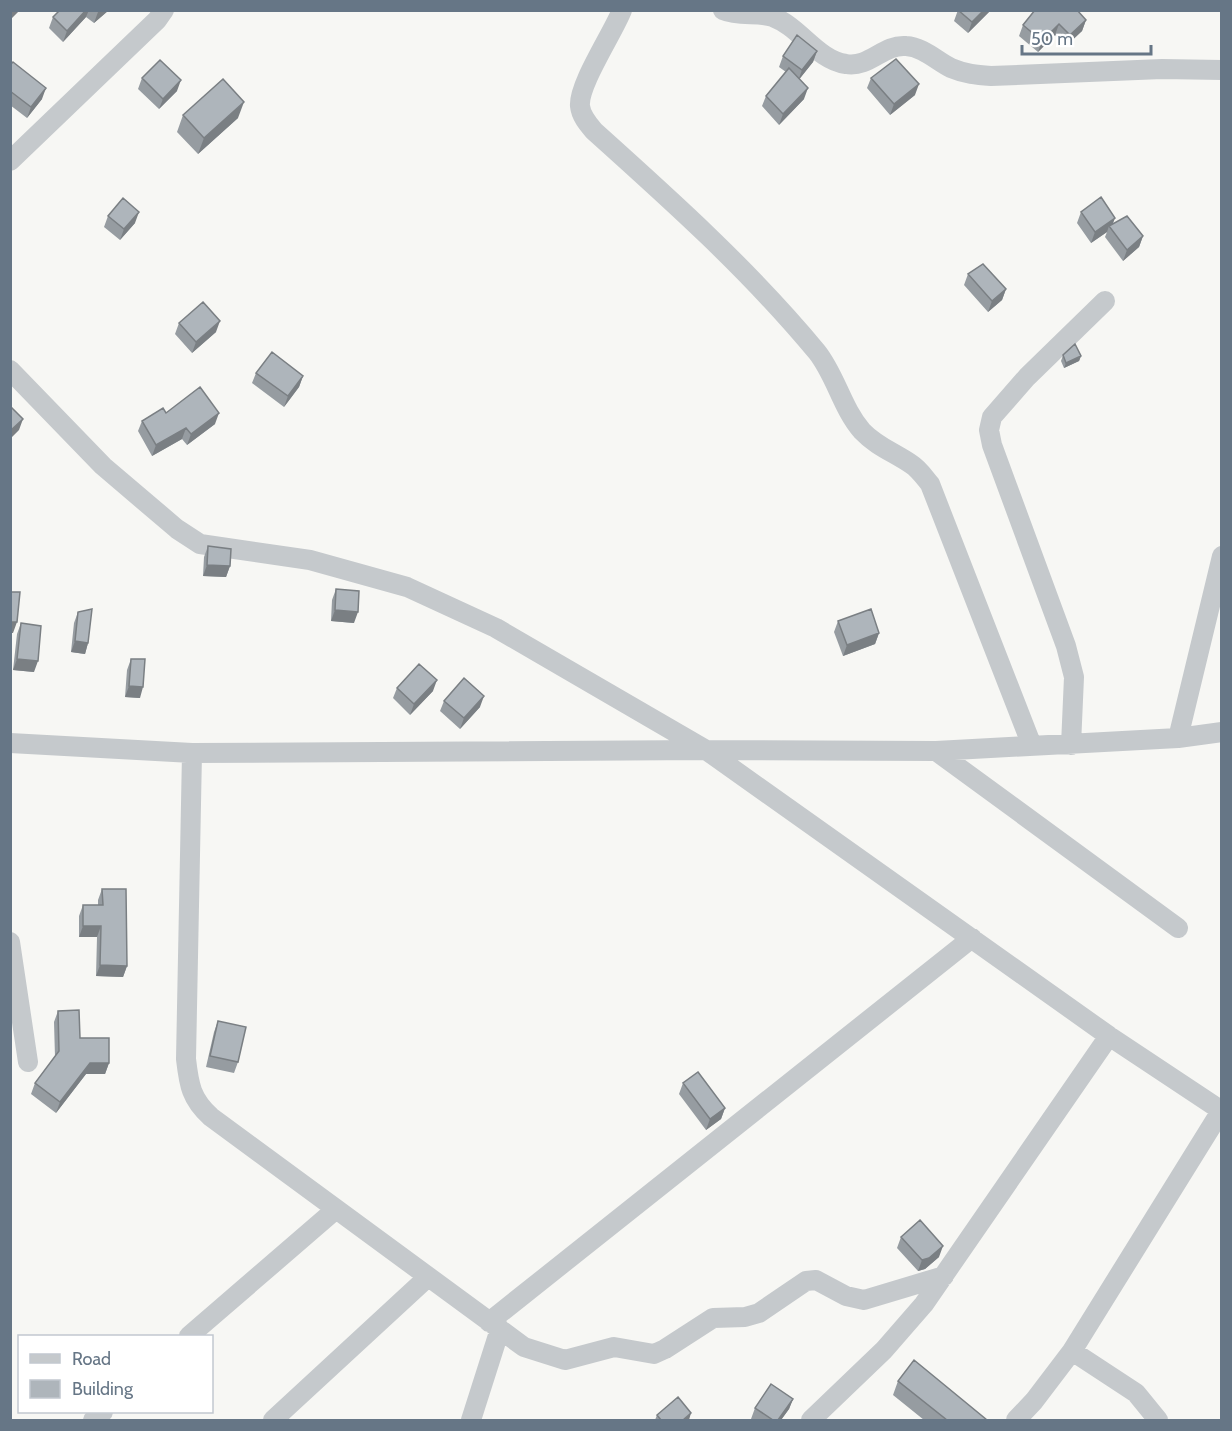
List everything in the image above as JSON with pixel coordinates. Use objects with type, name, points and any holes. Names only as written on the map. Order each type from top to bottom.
[{"type":"street","points":[[622,10],[582,91],[580,106],[584,118],[594,131],[711,237],[783,313],[819,355],[862,431],[875,442],[911,464],[930,484],[1032,746]]},
{"type":"street","points":[[723,10],[732,14],[772,17],[833,60],[847,64],[864,64],[893,46],[908,46],[967,74],[991,76],[1221,69]]},
{"type":"street","points":[[10,161],[156,14]]},
{"type":"street","points":[[1071,745],[1074,677],[1066,646],[992,445],[989,430],[992,417],[1027,377],[1105,302]]},
{"type":"street","points":[[10,370],[103,466],[177,529],[200,544],[310,560],[407,587],[496,628],[706,750],[1109,1036],[1221,1111],[1072,1351],[1016,1420]]},
{"type":"street","points":[[1178,738],[1221,556]]},
{"type":"street","points":[[10,743],[192,753],[936,751],[1178,738],[1221,732]]},
{"type":"street","points":[[936,751],[1178,928]]},
{"type":"street","points":[[192,753],[186,1059],[192,1093],[200,1107],[211,1117],[524,1347],[565,1360],[614,1347],[654,1354],[665,1350],[712,1317],[745,1317],[759,1313],[806,1281],[816,1280],[846,1296],[864,1300],[944,1276]]},
{"type":"street","points":[[471,1420],[495,1326],[972,938]]},
{"type":"street","points":[[10,942],[28,1062]]},
{"type":"street","points":[[811,1420],[884,1350],[924,1304],[1109,1036]]},
{"type":"street","points":[[190,1335],[335,1210]]},
{"type":"street","points":[[273,1420],[428,1277]]},
{"type":"street","points":[[1072,1351],[1136,1393],[1158,1420]]},
{"type":"building","points":[[60,10],[86,10],[67,31],[53,17]]},
{"type":"building","points":[[958,10],[984,10],[972,22]]},
{"type":"building","points":[[1035,10],[1077,10],[1086,20],[1070,35],[1059,24],[1042,41],[1023,25]]},
{"type":"building","points":[[797,35],[817,51],[802,70],[783,56]]},
{"type":"building","points":[[896,59],[919,84],[894,104],[871,78]]},
{"type":"building","points":[[160,60],[181,80],[163,99],[142,78]]},
{"type":"building","points":[[13,62],[46,88],[31,107],[10,91],[10,65]]},
{"type":"building","points":[[789,68],[808,88],[783,114],[766,96]]},
{"type":"building","points":[[223,79],[244,102],[204,138],[183,115]]},
{"type":"building","points":[[1101,197],[1115,218],[1095,232],[1081,212]]},
{"type":"building","points":[[123,198],[139,212],[124,229],[108,216]]},
{"type":"building","points":[[1127,216],[1143,236],[1127,250],[1109,226]]},
{"type":"building","points":[[983,264],[1006,289],[992,301],[968,274]]},
{"type":"building","points":[[203,302],[220,321],[196,342],[179,323]]},
{"type":"building","points":[[1075,344],[1081,356],[1066,363],[1063,355]]},
{"type":"building","points":[[272,352],[303,376],[288,396],[256,373]]},
{"type":"building","points":[[200,387],[219,413],[191,434],[186,428],[156,445],[142,421],[163,408],[166,413]]},
{"type":"building","points":[[10,406],[23,419],[10,431]]},
{"type":"building","points":[[208,546],[231,549],[230,566],[207,565]]},
{"type":"building","points":[[336,589],[359,591],[358,612],[335,610]]},
{"type":"building","points":[[10,592],[20,592],[17,622],[10,622]]},
{"type":"building","points":[[92,609],[88,643],[75,641],[78,612]]},
{"type":"building","points":[[871,609],[879,633],[847,645],[838,621]]},
{"type":"building","points":[[21,623],[41,626],[38,661],[17,659]]},
{"type":"building","points":[[131,659],[145,659],[143,687],[129,686]]},
{"type":"building","points":[[419,664],[437,680],[414,704],[397,688]]},
{"type":"building","points":[[464,678],[484,696],[464,718],[444,701]]},
{"type":"building","points":[[102,889],[126,889],[127,966],[100,965],[101,926],[83,926],[83,905],[103,905]]},
{"type":"building","points":[[79,1010],[80,1038],[109,1038],[109,1063],[90,1063],[60,1102],[35,1083],[59,1051],[58,1011]]},
{"type":"building","points":[[218,1021],[246,1027],[238,1062],[210,1056]]},
{"type":"building","points":[[698,1072],[725,1108],[710,1119],[683,1083]]},
{"type":"building","points":[[920,1220],[943,1246],[929,1258],[922,1260],[901,1237]]},
{"type":"building","points":[[914,1360],[987,1420],[947,1420],[898,1381]]},
{"type":"building","points":[[771,1384],[793,1399],[778,1420],[773,1420],[755,1408]]},
{"type":"building","points":[[678,1397],[691,1413],[683,1420],[661,1420],[657,1415]]}]
